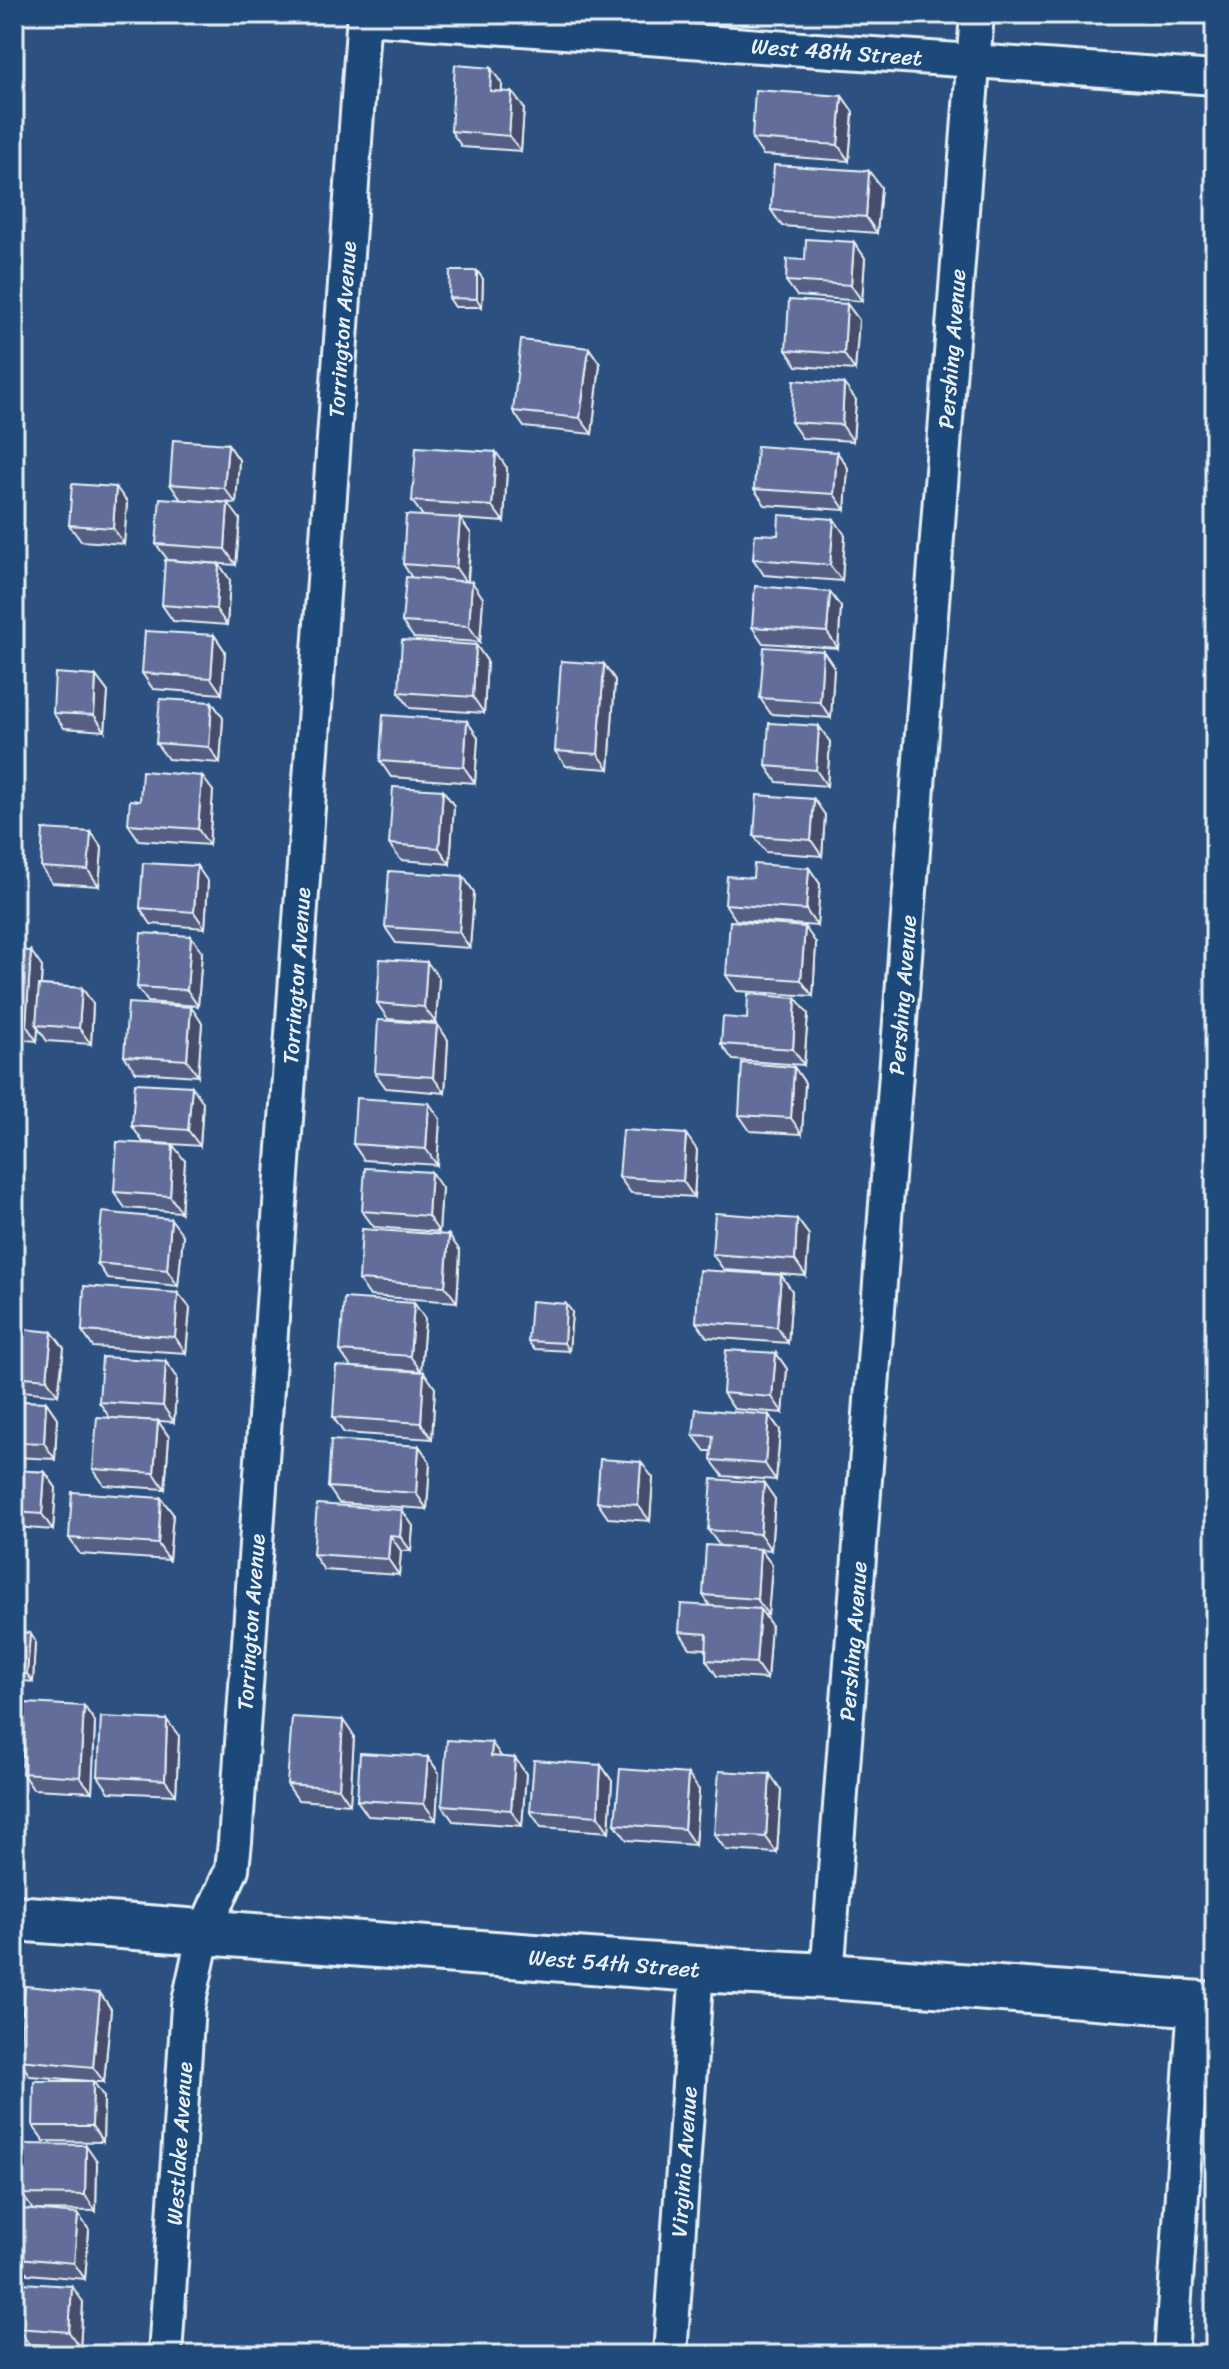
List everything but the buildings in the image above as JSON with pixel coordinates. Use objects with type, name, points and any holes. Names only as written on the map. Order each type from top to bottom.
[{"type":"street","name":"Pershing Avenue","points":[[827,1976],[977,14]]},
{"type":"street","name":"West 48th Street","points":[[364,16],[1215,78]]},
{"type":"street","name":"Torrington Avenue","points":[[204,1932],[232,1869],[235,1842],[364,16]]},
{"type":"street","name":"West 54th Street","points":[[14,1918],[1205,2004]]},
{"type":"street","name":"Westlake Avenue","points":[[165,2355],[188,2006],[204,1932]]},
{"type":"street","name":"Virginia Avenue","points":[[670,2355],[697,1969]]},
{"type":"street","points":[[1171,2355],[1205,2004]]}]
